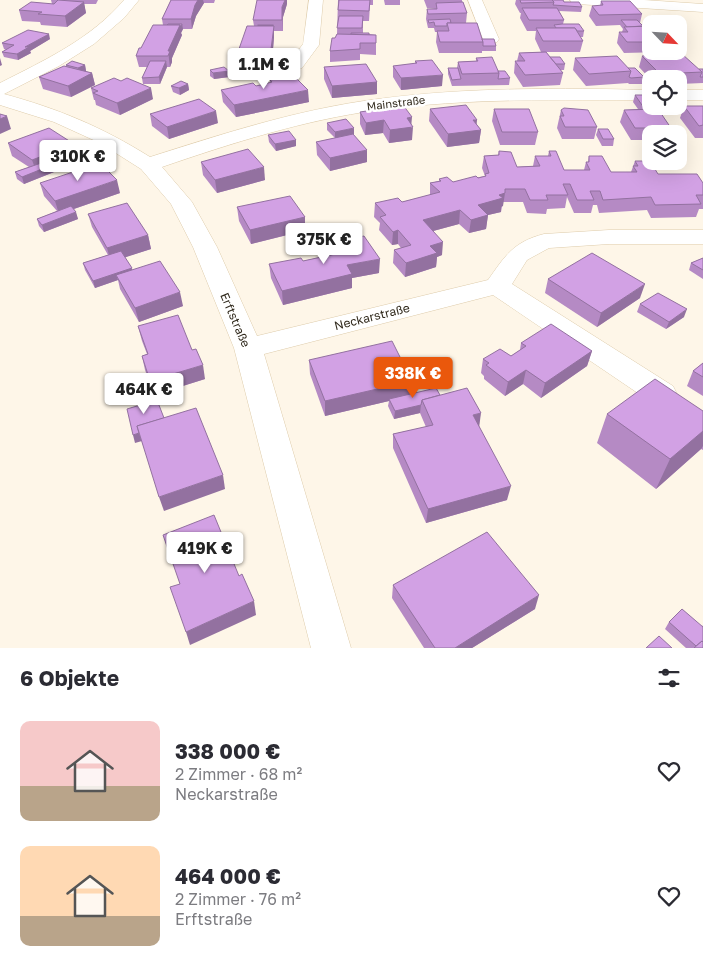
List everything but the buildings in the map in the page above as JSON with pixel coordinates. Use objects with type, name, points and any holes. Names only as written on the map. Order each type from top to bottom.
[{"type":"street","points":[[0,90],[81,45],[106,26],[132,0]]},
{"type":"street","points":[[296,64],[311,45],[316,0]]},
{"type":"street","points":[[475,0],[491,39]]},
{"type":"street","points":[[577,0],[703,8]]},
{"type":"street","name":"Mainstraße","points":[[148,165],[275,124],[339,110],[413,100],[491,96],[642,95]]},
{"type":"street","points":[[687,95],[703,95]]},
{"type":"street","name":"Erftstraße","points":[[0,99],[61,118],[107,140],[148,165],[181,202],[205,247],[248,348],[331,648]]},
{"type":"street","points":[[662,394],[497,286],[518,255],[544,241],[609,237],[703,237]]},
{"type":"street","name":"Neckarstraße","points":[[248,348],[497,286]]}]
